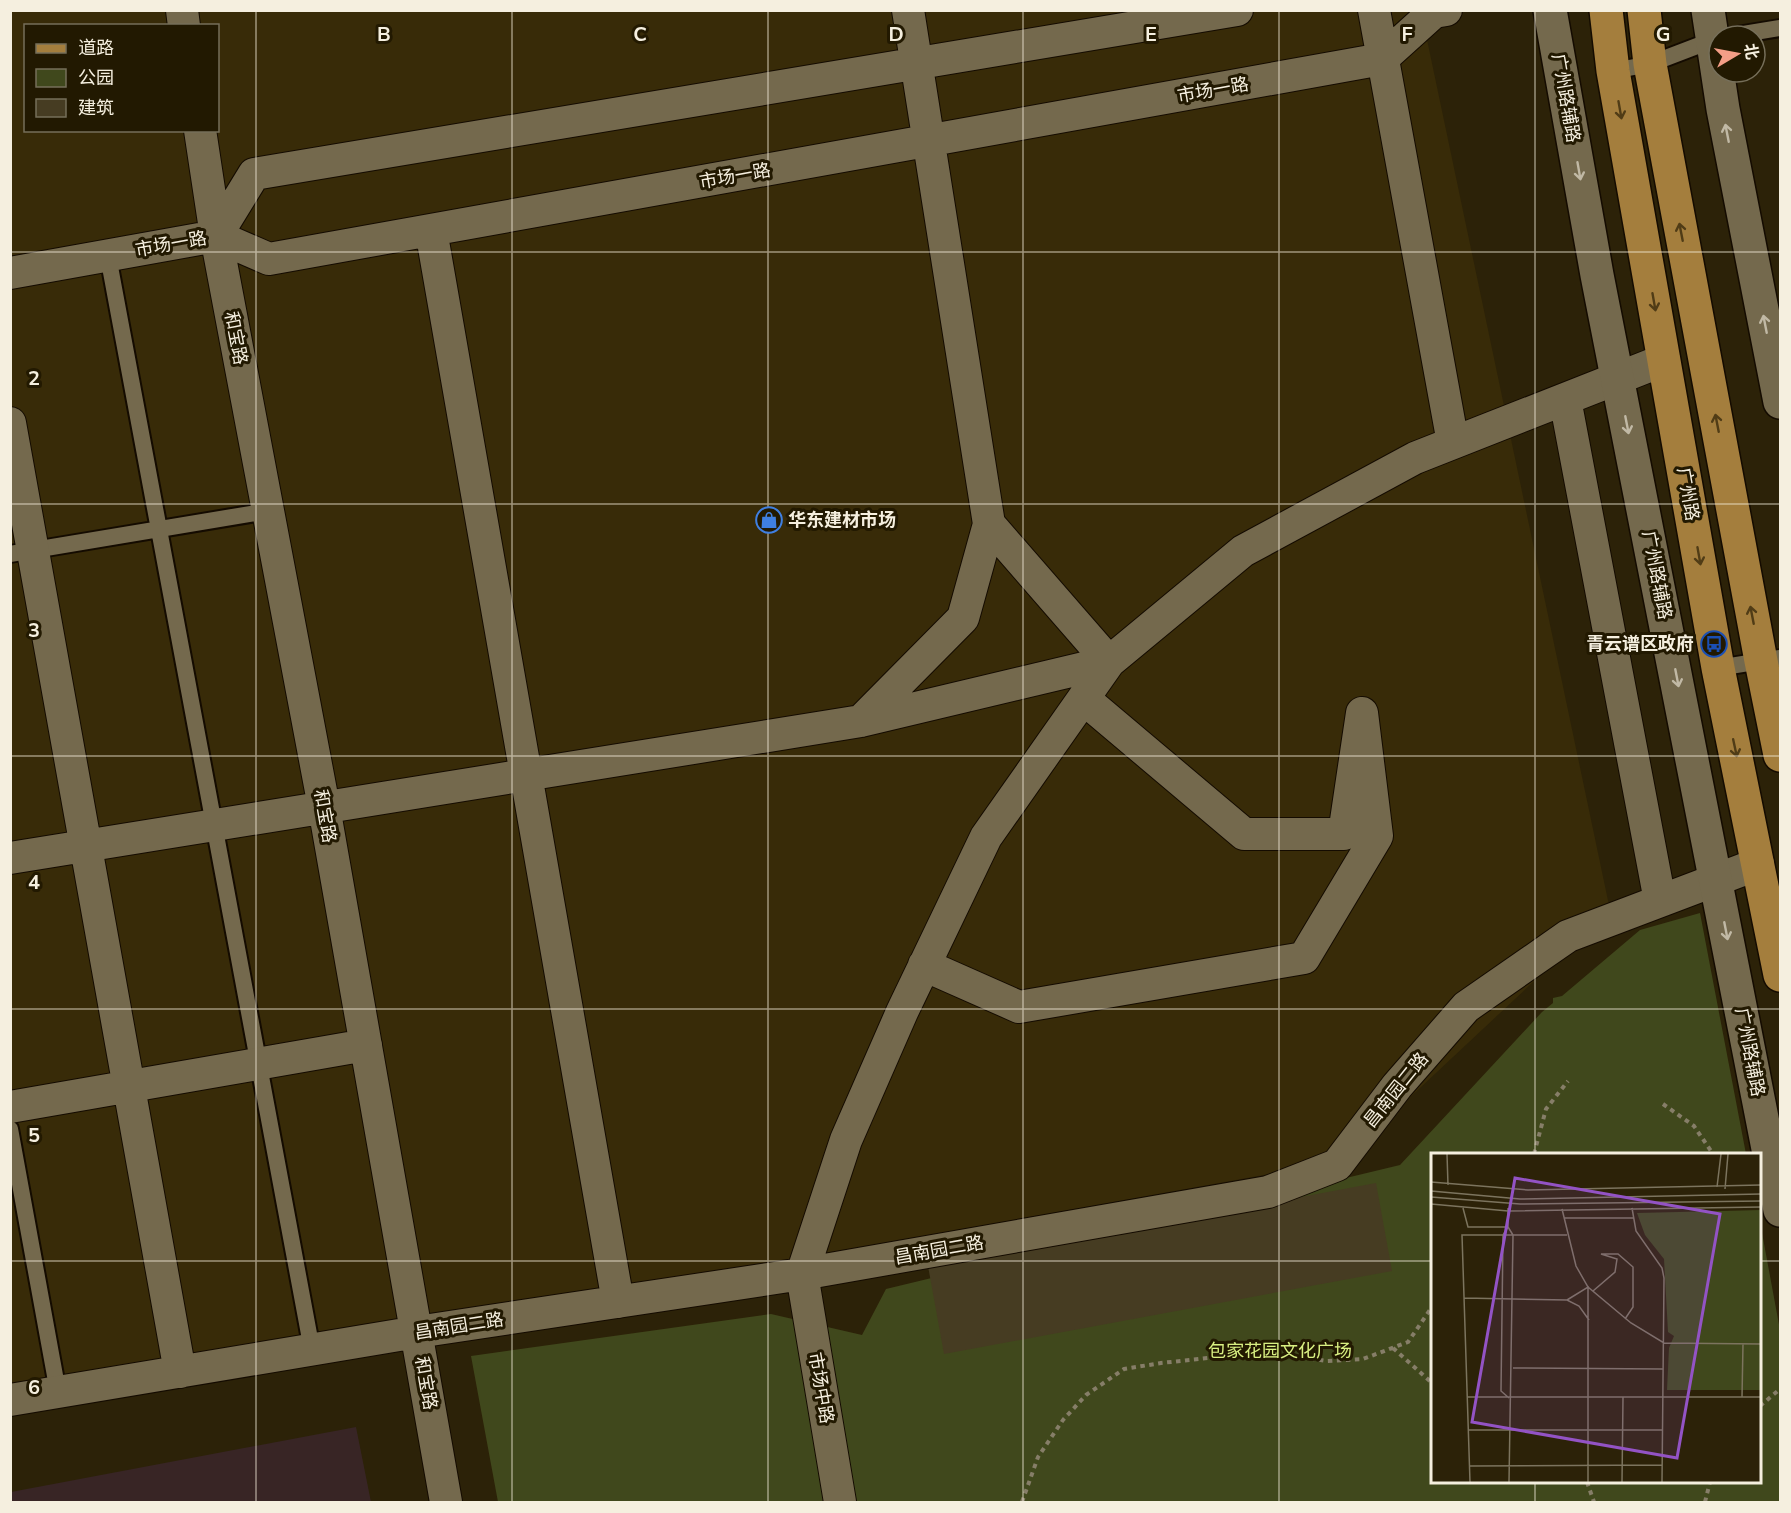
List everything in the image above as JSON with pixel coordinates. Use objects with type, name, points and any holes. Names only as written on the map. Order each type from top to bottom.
[{"type":"main road","name":"广州路辅路","points":[[1550,10],[1598,275],[1780,1210]]},
{"type":"main road","name":"广州路","points":[[1606,10],[1613,71],[1718,668],[1780,975]]},
{"type":"main road","points":[[1644,10],[1650,64],[1771,660],[1780,755]]},
{"type":"main road","points":[[1721,84],[1723,109],[1780,402]]},
{"type":"street","points":[[861,721],[963,618],[989,524],[908,10]]},
{"type":"street","points":[[216,237],[254,174],[1237,10]]},
{"type":"street","points":[[1374,10],[1453,443]]},
{"type":"street","points":[[1382,59],[1435,11]]},
{"type":"street","name":"市场一路","points":[[10,273],[216,237],[270,260],[1382,59]]},
{"type":"street","name":"和宝路","points":[[200,132],[216,237],[324,807],[446,1503]]},
{"type":"street","points":[[431,230],[618,1302]]},
{"type":"street","points":[[802,1274],[846,1140],[924,965],[986,837],[1109,662],[1243,551],[1415,458],[1664,360]]},
{"type":"street","points":[[1565,399],[1660,901]]},
{"type":"street","points":[[10,423],[22,552],[86,846],[180,1372]]},
{"type":"street","points":[[989,524],[1109,662]]},
{"type":"street","points":[[10,858],[861,721],[1109,662]]},
{"type":"street","points":[[924,965],[1019,1007],[1304,958],[1377,836],[1362,713],[1344,834],[1244,834],[1084,699]]},
{"type":"street","name":"昌南园二路","points":[[10,1400],[417,1332],[802,1274],[1268,1192],[1337,1165],[1397,1086],[1466,1007],[1568,936],[1758,864]]},
{"type":"street","points":[[10,1107],[366,1045]]},
{"type":"street","name":"市场中路","points":[[802,1274],[840,1503]]},
{"type":"lane","points":[[1613,71],[1650,64],[1707,36]]},
{"type":"lane","points":[[108,256],[312,1350]]},
{"type":"lane","points":[[22,552],[268,511]]},
{"type":"lane","points":[[1718,668],[1771,660]]},
{"type":"lane","points":[[10,1129],[58,1392]]},
{"type":"path","points":[[1535,1153],[1546,1109],[1568,1081]]},
{"type":"path","points":[[1663,1104],[1694,1126],[1712,1153]]},
{"type":"path","points":[[1022,1503],[1038,1457],[1063,1420],[1086,1395],[1124,1369],[1265,1352],[1327,1361],[1363,1359],[1408,1342],[1431,1308]]},
{"type":"path","points":[[1392,1348],[1431,1383]]},
{"type":"path","points":[[1761,1405],[1780,1389]]},
{"type":"path","points":[[1587,1483],[1594,1503]]},
{"type":"path","points":[[1705,1503],[1710,1483]]},
{"type":"shaded area","name":"华东建材市场","points":[[11,11],[1421,11],[1610,910],[1342,1161],[11,1400]]},
{"type":"shaded area","points":[[356,1427],[371,1502],[11,1502],[11,1492]]},
{"type":"green space","name":"包家花园文化广场","points":[[1700,913],[1746,1153],[1431,1153],[1431,1483],[1761,1483],[1761,1227],[1780,1330],[1780,1502],[498,1502],[471,1356],[771,1314],[862,1335],[886,1289],[1400,1165],[1542,1012],[1553,1003],[1553,998],[1562,996],[1640,930]]},
{"type":"building","points":[[1376,1183],[1392,1271],[944,1354],[928,1266]]},
{"type":"place","name":"华东建材市场","points":[[769,520]]},
{"type":"place","name":"青云谱区政府","points":[[1714,644]]}]
